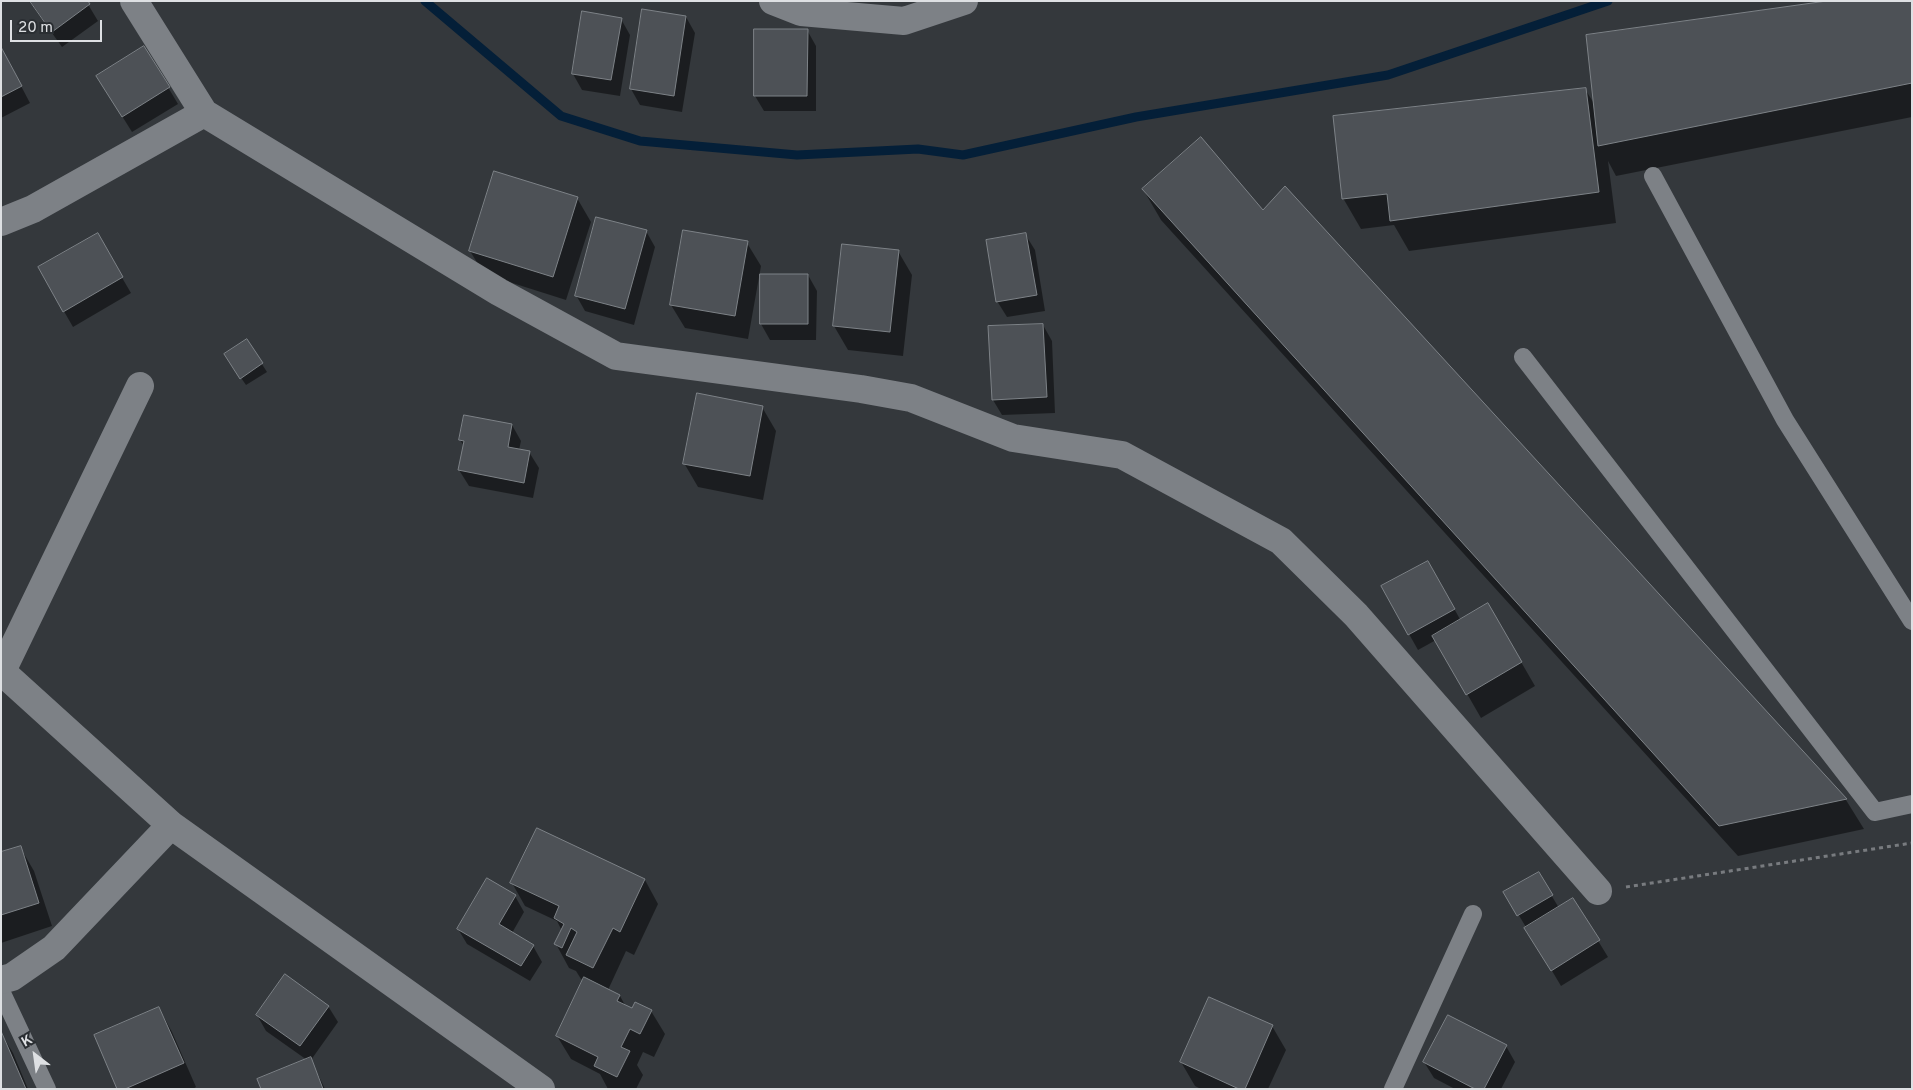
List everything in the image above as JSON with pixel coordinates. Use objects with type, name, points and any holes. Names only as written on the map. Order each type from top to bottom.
[{"type":"street","points":[[134,1],[204,113],[499,292],[616,356],[861,389],[911,398],[1013,438],[1122,455],[1281,541],[1356,615],[1598,891]]},
{"type":"street","points":[[773,1],[801,12],[904,21],[964,1]]},
{"type":"street","points":[[1,222],[33,209],[204,113]]},
{"type":"street","points":[[140,386],[1,671],[171,825],[541,1089]]},
{"type":"street","points":[[1,980],[12,977],[54,948],[171,825]]},
{"type":"lane","points":[[1653,176],[1785,420],[1912,621]]},
{"type":"lane","points":[[1523,357],[1875,812],[1912,804]]},
{"type":"lane","points":[[1393,1089],[1473,914]]},
{"type":"lane","points":[[1,991],[47,1089]]},
{"type":"path","points":[[1598,891],[1912,843]]},
{"type":"building","points":[[30,1],[88,1],[90,4],[52,32]]},
{"type":"building","points":[[1827,1],[1912,1],[1912,83],[1598,146],[1586,35]]},
{"type":"building","points":[[642,9],[686,16],[674,96],[630,89]]},
{"type":"building","points":[[582,11],[622,18],[611,80],[572,74]]},
{"type":"building","points":[[754,29],[808,29],[807,96],[754,96]]},
{"type":"building","points":[[144,46],[170,87],[122,117],[96,76]]},
{"type":"building","points":[[1,47],[22,86],[1,97]]},
{"type":"building","points":[[1586,88],[1599,192],[1390,221],[1387,194],[1342,199],[1333,116]]},
{"type":"building","points":[[1201,137],[1263,210],[1285,186],[1847,799],[1719,826],[1142,189]]},
{"type":"building","points":[[494,171],[578,197],[553,277],[469,251]]},
{"type":"building","points":[[596,217],[647,230],[625,309],[575,296]]},
{"type":"building","points":[[683,230],[748,241],[735,316],[670,305]]},
{"type":"building","points":[[98,233],[123,277],[63,312],[38,267]]},
{"type":"building","points":[[1026,233],[1037,295],[996,302],[986,240]]},
{"type":"building","points":[[842,244],[899,250],[890,332],[833,326]]},
{"type":"building","points":[[760,274],[808,274],[808,324],[760,324]]},
{"type":"building","points":[[1043,324],[1047,397],[992,400],[988,326]]},
{"type":"building","points":[[247,339],[263,363],[240,379],[224,354]]},
{"type":"building","points":[[697,393],[763,406],[750,476],[683,464]]},
{"type":"building","points":[[464,415],[512,424],[508,447],[530,451],[524,483],[458,470],[464,441],[459,440]]},
{"type":"building","points":[[1428,561],[1455,609],[1408,635],[1381,586]]},
{"type":"building","points":[[1488,603],[1522,662],[1466,695],[1432,636]]},
{"type":"building","points":[[537,828],[645,879],[620,932],[613,928],[593,968],[566,955],[577,932],[571,928],[562,948],[554,944],[564,924],[554,918],[559,906],[510,883]]},
{"type":"building","points":[[21,846],[39,903],[1,915],[1,852]]},
{"type":"building","points":[[1539,872],[1553,895],[1517,916],[1503,892]]},
{"type":"building","points":[[487,878],[516,895],[499,924],[534,945],[521,966],[457,929]]},
{"type":"building","points":[[1573,898],[1600,940],[1551,971],[1524,928]]},
{"type":"building","points":[[285,974],[329,1006],[300,1046],[256,1015]]},
{"type":"building","points":[[584,977],[620,995],[617,1001],[632,1008],[635,1002],[652,1010],[640,1034],[630,1029],[621,1047],[630,1051],[617,1077],[594,1066],[598,1057],[556,1036]]},
{"type":"building","points":[[1209,997],[1273,1025],[1245,1089],[1239,1089],[1180,1062]]},
{"type":"building","points":[[159,1007],[184,1063],[125,1089],[117,1089],[94,1035]]},
{"type":"building","points":[[1448,1015],[1507,1045],[1484,1089],[1475,1089],[1423,1062]]},
{"type":"building","points":[[1,1031],[26,1089],[1,1089]]},
{"type":"building","points":[[311,1057],[323,1089],[261,1089],[257,1079]]},
{"type":"waterway","points":[[425,1],[561,116],[640,141],[797,155],[918,149],[963,155],[1136,117],[1388,75],[1608,1]]}]
